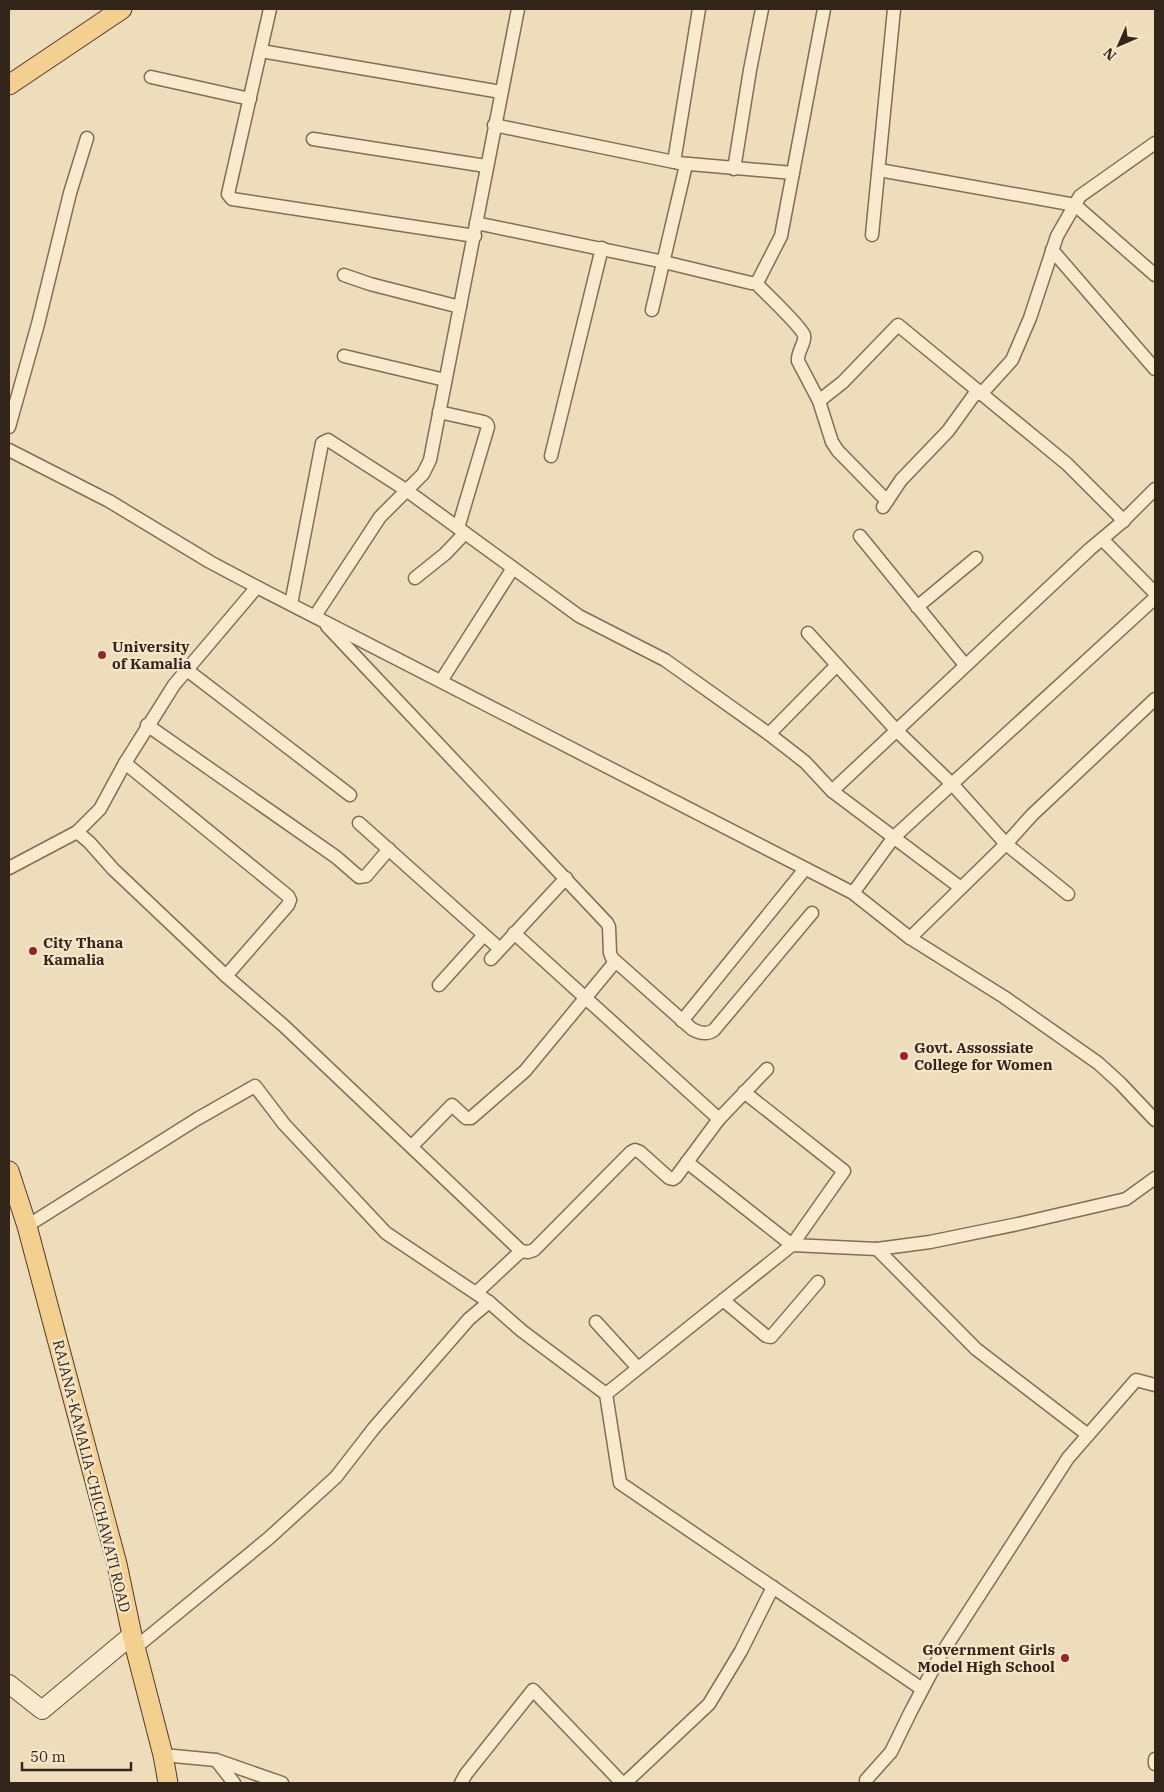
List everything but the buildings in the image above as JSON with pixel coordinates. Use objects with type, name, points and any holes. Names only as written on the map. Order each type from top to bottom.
[{"type":"main road","points":[[9,85],[122,9]]},
{"type":"main road","name":"RAJANA-KAMALIA-CHICHAWATI ROAD","points":[[9,1171],[27,1226],[117,1564],[133,1642],[163,1755],[168,1783]]},
{"type":"street","points":[[270,9],[228,194],[232,199],[475,236]]},
{"type":"street","points":[[317,617],[372,528],[380,517],[423,474],[430,460],[518,9]]},
{"type":"street","points":[[652,310],[664,262],[680,164],[699,9]]},
{"type":"street","points":[[734,169],[762,9]]},
{"type":"street","points":[[756,283],[760,279],[780,236],[824,9]]},
{"type":"street","points":[[872,235],[894,9]]},
{"type":"street","points":[[261,51],[501,92]]},
{"type":"street","points":[[150,77],[250,99]]},
{"type":"street","points":[[494,125],[680,164],[793,173]]},
{"type":"street","points":[[9,427],[38,324],[70,192],[87,138]]},
{"type":"street","points":[[313,139],[486,166]]},
{"type":"street","points":[[476,222],[756,283],[798,326],[804,335],[798,361],[819,401],[832,442],[885,504],[901,480],[948,431],[974,395],[982,393],[1012,360],[1030,318],[1057,236],[1080,196],[1155,143]]},
{"type":"street","points":[[879,170],[1075,205],[1155,275]]},
{"type":"street","points":[[551,456],[602,248]]},
{"type":"street","points":[[1052,250],[1155,369]]},
{"type":"street","points":[[344,275],[370,284],[460,307]]},
{"type":"street","points":[[819,401],[843,382],[898,325],[1068,464],[1124,521]]},
{"type":"street","points":[[344,356],[445,380]]},
{"type":"street","points":[[415,578],[445,554],[462,531],[488,427],[484,422],[439,412]]},
{"type":"street","points":[[291,604],[322,443],[328,440],[406,490],[579,616],[665,660],[769,734],[805,762],[832,791],[960,888]]},
{"type":"street","points":[[9,450],[109,501],[210,562],[257,587],[852,893],[910,938],[1004,997],[1098,1063],[1155,1120]]},
{"type":"street","points":[[832,791],[965,665],[1124,521],[1155,489]]},
{"type":"street","points":[[860,536],[965,665]]},
{"type":"street","points":[[1102,539],[1155,593]]},
{"type":"street","points":[[918,607],[976,558]]},
{"type":"street","points":[[441,681],[513,568]]},
{"type":"street","points":[[9,868],[77,832],[100,809],[124,763],[174,685],[257,587]]},
{"type":"street","points":[[852,893],[894,838],[1155,598]]},
{"type":"street","points":[[317,617],[566,878],[608,925],[610,955],[615,962],[698,1033],[708,1033],[714,1030],[812,913]]},
{"type":"street","points":[[808,633],[896,730],[953,785],[1006,844],[1068,894]]},
{"type":"street","points":[[769,734],[837,665]]},
{"type":"street","points":[[187,670],[350,795]]},
{"type":"street","points":[[910,938],[1006,844],[1032,815],[1155,699]]},
{"type":"street","points":[[147,725],[336,857],[359,878],[366,876],[389,849]]},
{"type":"street","points":[[124,763],[288,896],[290,900],[288,905],[226,976]]},
{"type":"street","points":[[359,823],[484,935],[495,954],[566,878]]},
{"type":"street","points":[[77,832],[89,842],[113,869],[226,976],[284,1026],[521,1251],[528,1252],[534,1250],[635,1150],[640,1152],[669,1178],[673,1179],[676,1177],[719,1119],[767,1069]]},
{"type":"street","points":[[682,1021],[805,869]]},
{"type":"street","points":[[514,933],[719,1119]]},
{"type":"street","points":[[439,985],[484,935]]},
{"type":"street","points":[[412,1146],[452,1105],[466,1118],[471,1118],[525,1071],[615,962]]},
{"type":"street","points":[[27,1226],[198,1119],[255,1086],[284,1124],[386,1233],[489,1302],[522,1332],[606,1394],[620,1483],[922,1689]]},
{"type":"street","points":[[606,1394],[792,1245],[844,1171],[744,1092]]},
{"type":"street","points":[[687,1162],[792,1245],[877,1249],[930,1242],[1126,1199],[1155,1178]]},
{"type":"street","points":[[877,1249],[976,1349],[1088,1436]]},
{"type":"street","points":[[476,1293],[521,1251]]},
{"type":"street","points":[[723,1300],[766,1336],[771,1337],[818,1282]]},
{"type":"street","points":[[9,1684],[42,1710],[270,1538],[336,1477],[374,1428],[469,1319],[489,1302]]},
{"type":"street","points":[[596,1322],[638,1368]]},
{"type":"street","points":[[866,1782],[891,1752],[940,1656],[1068,1458],[1136,1380],[1155,1385]]},
{"type":"street","points":[[461,1783],[466,1774],[533,1690],[624,1783],[709,1704],[741,1651],[773,1587]]},
{"type":"street","points":[[163,1755],[216,1760],[282,1783]]},
{"type":"street","points":[[1155,1759],[1155,1764]]},
{"type":"street","points":[[216,1760],[234,1783]]},
{"type":"place","name":"University of Kamalia","points":[[102,655]]},
{"type":"place","name":"City Thana Kamalia","points":[[33,951]]},
{"type":"place","name":"Govt. Assossiate College for Women","points":[[904,1056]]},
{"type":"place","name":"Government Girls Model High School","points":[[1065,1658]]}]
